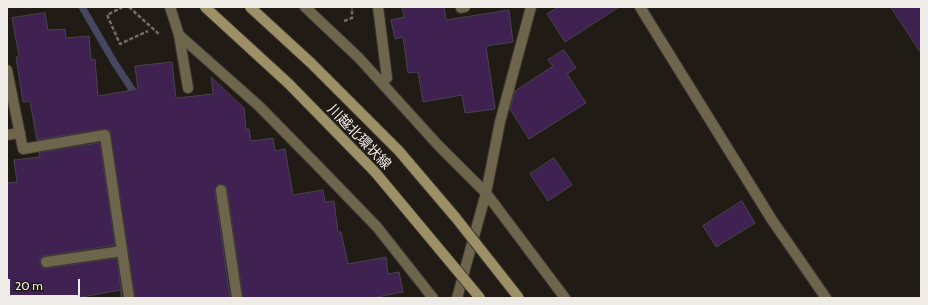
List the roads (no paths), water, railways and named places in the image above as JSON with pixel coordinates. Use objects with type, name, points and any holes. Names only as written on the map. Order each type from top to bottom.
[{"type":"main road","name":"川越北環状線","points":[[205,7],[289,84],[376,172],[480,298]]},
{"type":"main road","name":"川越北環状線","points":[[250,7],[311,63],[399,151],[456,218],[519,298]]},
{"type":"street","points":[[170,7],[179,35],[188,88]]},
{"type":"street","points":[[305,7],[359,58],[438,145],[486,193],[565,298]]},
{"type":"street","points":[[378,7],[387,78]]},
{"type":"street","points":[[457,298],[486,193],[500,122],[531,7]]},
{"type":"street","points":[[640,7],[772,220],[826,298]]},
{"type":"street","points":[[179,35],[259,106],[324,171],[377,227],[433,298]]},
{"type":"street","points":[[7,70],[23,149],[105,135],[118,213],[129,298]]},
{"type":"street","points":[[7,135],[20,133]]},
{"type":"street","points":[[221,190],[237,298]]},
{"type":"street","points":[[46,262],[122,251]]},
{"type":"waterway","points":[[82,7],[114,62],[137,97]]}]
